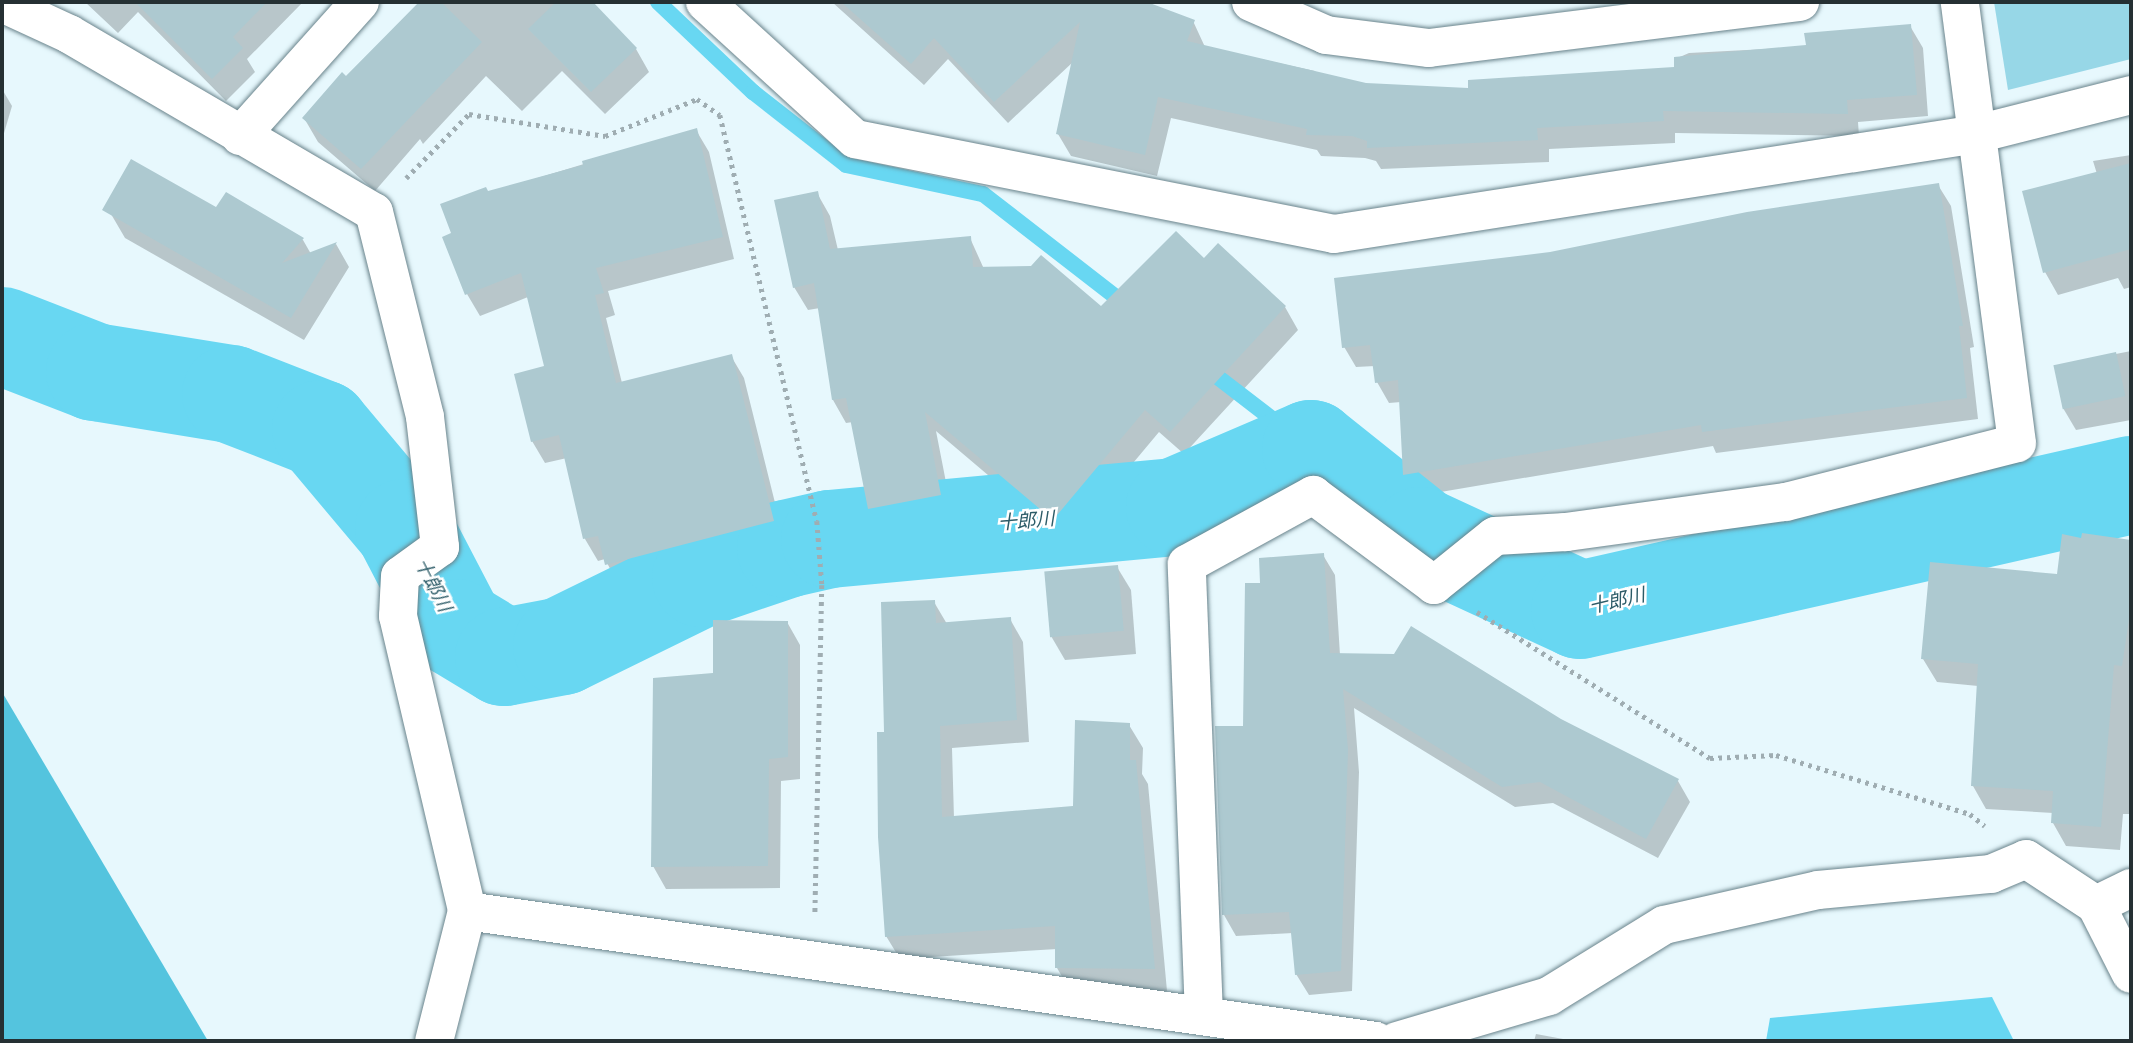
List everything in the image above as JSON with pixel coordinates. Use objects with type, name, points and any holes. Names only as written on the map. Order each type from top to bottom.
[{"type":"street","points":[[240,136],[360,2]]},
{"type":"street","points":[[1251,2],[1326,35],[1429,48],[1800,2]]},
{"type":"street","points":[[1204,1016],[1187,564],[1313,495],[1434,585],[1494,536],[1566,533],[1786,502],[2017,443],[1960,2]]},
{"type":"street","points":[[2,3],[69,34],[374,212],[425,417],[440,547],[400,576],[398,615],[467,911],[434,1041]]},
{"type":"street","points":[[722,7],[855,139],[1335,234],[1977,134],[2131,95]]},
{"type":"street","points":[[1396,1041],[1549,996],[1664,925],[1818,890],[1991,874],[2026,859],[2096,905],[2131,974]]},
{"type":"street","points":[[2096,905],[2131,888]]},
{"type":"street","points":[[467,911],[814,958],[1376,1041]]},
{"type":"path","points":[[374,212],[469,114],[605,136],[697,99],[720,115],[817,521],[821,585],[814,958]]},
{"type":"path","points":[[1434,585],[1710,758],[1776,755],[1970,814],[2026,859]]},
{"type":"shaded area","points":[[1994,2],[2131,2],[2131,59],[2008,90]]},
{"type":"shaded area","points":[[2,692],[208,1041],[2,1041]]},
{"type":"shaded area","points":[[1992,997],[2014,1041],[1766,1041],[1770,1018]]},
{"type":"building","points":[[135,2],[267,2],[233,37],[243,48],[212,79]]},
{"type":"building","points":[[419,2],[441,2],[482,42],[361,169],[302,118],[342,72],[346,76]]},
{"type":"building","points":[[556,2],[593,2],[637,48],[591,92],[528,29]]},
{"type":"building","points":[[841,2],[1147,2],[1195,20],[1187,41],[1366,83],[1468,88],[1468,80],[1674,67],[1674,57],[1806,45],[1804,33],[1911,24],[1917,95],[1847,100],[1848,114],[1663,111],[1664,121],[1537,128],[1538,140],[1367,148],[1367,141],[1352,136],[1306,135],[1307,129],[1158,97],[1145,155],[1056,134],[1080,22],[994,102],[934,38],[911,64]]},
{"type":"building","points":[[697,128],[723,237],[596,268],[604,293],[595,295],[616,383],[732,354],[774,521],[605,565],[598,536],[583,539],[559,435],[531,442],[514,374],[544,366],[521,273],[465,295],[442,237],[451,233],[440,204],[486,187],[488,191],[583,165],[582,161]]},
{"type":"building","points":[[131,159],[216,207],[226,192],[304,238],[282,263],[337,242],[291,318],[102,210]]},
{"type":"building","points":[[2131,163],[2131,249],[2043,273],[2022,191]]},
{"type":"building","points":[[1939,183],[1963,326],[1959,326],[1967,398],[1702,432],[1701,425],[1403,475],[1398,380],[1375,383],[1370,345],[1342,348],[1334,278],[1550,252],[1747,212]]},
{"type":"building","points":[[818,191],[830,249],[971,236],[973,267],[1031,266],[1041,255],[1101,306],[1176,231],[1204,258],[1218,243],[1286,306],[1170,432],[1145,410],[1053,520],[925,412],[941,495],[868,509],[846,398],[832,400],[814,283],[793,288],[774,200]]},
{"type":"building","points":[[2116,352],[2125,396],[2063,409],[2053,365]]},
{"type":"building","points":[[2082,533],[2131,540],[2131,606],[2122,666],[2114,665],[2101,827],[2051,823],[2053,791],[1971,786],[1978,664],[1921,659],[1930,562],[2057,574],[2062,534],[2081,538]]},
{"type":"building","points":[[1324,553],[1330,653],[1394,654],[1411,626],[1561,719],[1679,779],[1646,839],[1540,782],[1502,787],[1343,689],[1348,750],[1341,971],[1295,975],[1289,912],[1222,915],[1215,726],[1243,726],[1245,583],[1260,583],[1259,558]]},
{"type":"building","points":[[1118,565],[1124,631],[1050,637],[1044,571]]},
{"type":"building","points":[[935,600],[936,623],[1011,617],[1017,720],[940,726],[942,817],[1073,806],[1075,720],[1130,723],[1130,760],[1136,760],[1155,969],[1055,968],[1055,926],[885,937],[878,837],[877,732],[884,732],[881,602]]},
{"type":"building","points":[[713,620],[788,621],[788,757],[769,759],[768,866],[651,867],[653,678],[713,673]]},
{"type":"waterway","points":[[658,2],[753,92],[846,165],[983,194],[1130,308]]},
{"type":"waterway","name":"十郎川","points":[[2,336],[95,372],[231,394],[321,429],[404,528],[456,628],[504,657],[562,646],[701,578],[786,549],[830,539],[1175,507],[1311,449],[1420,536],[1580,610],[2131,485]]},
{"type":"waterway","points":[[1202,365],[1311,449]]}]
